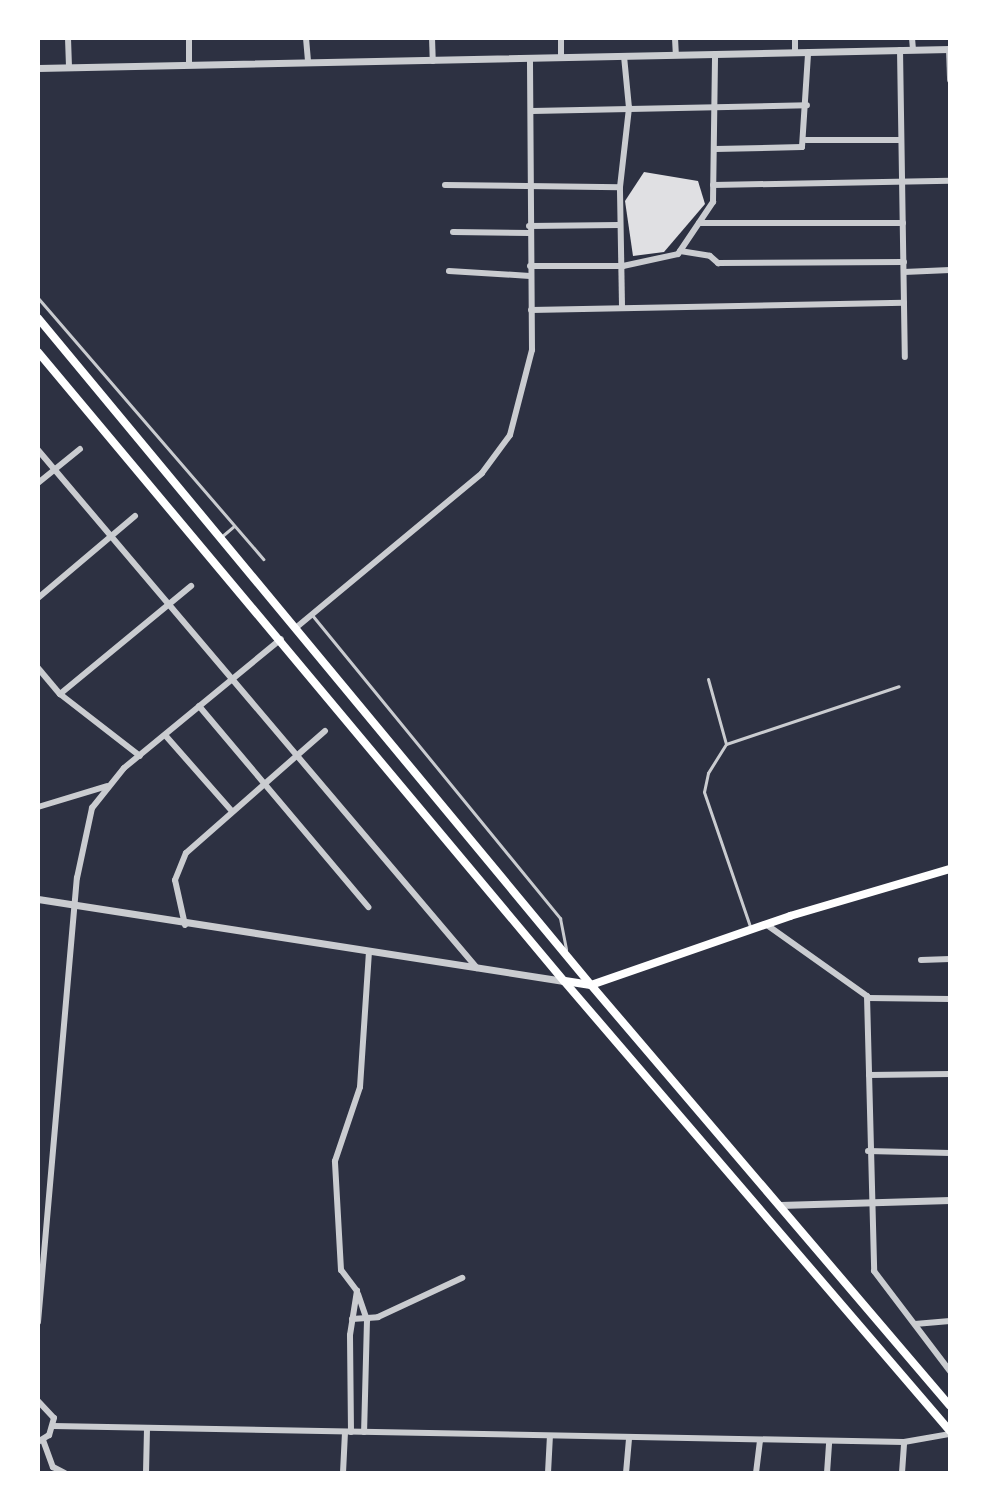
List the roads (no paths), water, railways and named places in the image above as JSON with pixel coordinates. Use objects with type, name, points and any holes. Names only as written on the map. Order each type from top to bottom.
[{"type":"main road","points":[[38,318],[298,626],[591,985],[950,1406]]},
{"type":"main road","points":[[39,354],[281,639],[564,981],[950,1432]]},
{"type":"main road","points":[[193,538],[209,523]]},
{"type":"main road","points":[[564,981],[591,985],[751,930],[950,869]]},
{"type":"street","points":[[68,38],[69,67]]},
{"type":"street","points":[[189,38],[189,65]]},
{"type":"street","points":[[306,38],[308,63]]},
{"type":"street","points":[[432,38],[433,61]]},
{"type":"street","points":[[561,38],[561,58]]},
{"type":"street","points":[[675,38],[676,55]]},
{"type":"street","points":[[795,38],[795,53]]},
{"type":"street","points":[[912,38],[913,50]]},
{"type":"street","points":[[38,68],[950,49],[950,80]]},
{"type":"street","points":[[900,50],[905,357]]},
{"type":"street","points":[[715,149],[802,147],[806,140],[808,53]]},
{"type":"street","points":[[530,266],[623,266],[670,259],[680,251],[713,202],[715,54]]},
{"type":"street","points":[[622,306],[620,187],[629,108],[624,56]]},
{"type":"street","points":[[298,626],[499,455],[510,435],[532,350],[530,59]]},
{"type":"street","points":[[532,111],[807,105]]},
{"type":"street","points":[[806,140],[901,140]]},
{"type":"street","points":[[713,185],[950,181]]},
{"type":"street","points":[[445,185],[620,187]]},
{"type":"street","points":[[699,223],[903,223]]},
{"type":"street","points":[[453,232],[619,225]]},
{"type":"street","points":[[680,251],[710,256],[718,263],[904,262]]},
{"type":"street","points":[[904,272],[950,270]]},
{"type":"street","points":[[449,271],[530,276]]},
{"type":"street","points":[[531,310],[904,303]]},
{"type":"street","points":[[38,483],[80,449]]},
{"type":"street","points":[[38,450],[477,968]]},
{"type":"street","points":[[38,598],[135,516]]},
{"type":"street","points":[[60,694],[191,586]]},
{"type":"street","points":[[38,1322],[74,906],[92,808],[107,786],[140,756],[281,639]]},
{"type":"street","points":[[38,668],[60,694],[140,756]]},
{"type":"street","points":[[199,706],[368,907]]},
{"type":"street","points":[[185,925],[177,869],[231,810],[325,731]]},
{"type":"street","points":[[165,735],[231,810]]},
{"type":"street","points":[[38,807],[107,786]]},
{"type":"street","points":[[38,899],[185,925],[564,981]]},
{"type":"street","points":[[767,925],[868,998],[950,999]]},
{"type":"street","points":[[364,1432],[367,1320],[357,1291],[340,1261],[335,1161],[360,1087],[369,952]]},
{"type":"street","points":[[921,960],[950,959]]},
{"type":"street","points":[[868,998],[869,1202],[874,1271],[950,1371]]},
{"type":"street","points":[[869,1075],[950,1074]]},
{"type":"street","points":[[868,1151],[950,1153]]},
{"type":"street","points":[[780,1205],[950,1200]]},
{"type":"street","points":[[352,1319],[367,1320],[462,1278]]},
{"type":"street","points":[[343,1473],[348,1432],[352,1319],[357,1291]]},
{"type":"street","points":[[915,1324],[950,1321]]},
{"type":"street","points":[[38,1401],[51,1411],[53,1426],[41,1441],[53,1467],[65,1473]]},
{"type":"street","points":[[53,1426],[904,1442],[950,1432]]},
{"type":"street","points":[[146,1473],[147,1428]]},
{"type":"street","points":[[548,1473],[550,1436]]},
{"type":"street","points":[[626,1473],[629,1437]]},
{"type":"street","points":[[756,1473],[760,1440]]},
{"type":"street","points":[[827,1473],[829,1441]]},
{"type":"street","points":[[902,1473],[904,1442]]},
{"type":"lane","points":[[38,298],[263,559]]},
{"type":"lane","points":[[221,537],[233,527]]},
{"type":"lane","points":[[312,615],[560,918],[566,955]]},
{"type":"lane","points":[[708,679],[726,744]]},
{"type":"lane","points":[[751,930],[704,792],[708,773],[726,744],[899,686]]}]
